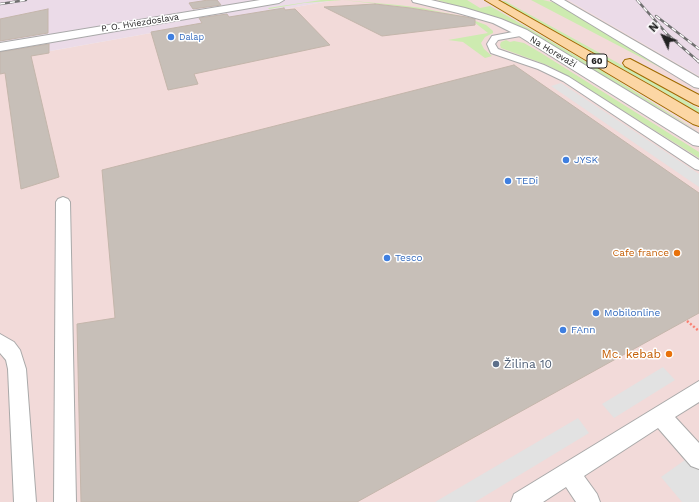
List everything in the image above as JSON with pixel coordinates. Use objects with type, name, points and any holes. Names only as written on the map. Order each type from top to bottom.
[{"type":"main road","points":[[514,0],[546,17]]},
{"type":"main road","name":"Na Horevaží","points":[[492,1],[648,90],[699,121]]},
{"type":"main road","name":"60","points":[[619,57],[699,101]]},
{"type":"street","name":"P. O. Hviezdoslava","points":[[0,47],[279,0]]},
{"type":"street","name":"Na Horevaží","points":[[417,0],[461,10],[497,21],[523,33],[699,142]]},
{"type":"street","points":[[559,1],[578,0]]},
{"type":"street","points":[[559,1],[699,84]]},
{"type":"lane","points":[[523,33],[495,38],[491,44],[494,51],[541,67],[566,80],[699,166]]},
{"type":"lane","points":[[63,202],[65,502]]},
{"type":"lane","points":[[0,342],[8,348],[14,356],[17,369],[25,502]]},
{"type":"lane","points":[[522,502],[699,391]]},
{"type":"lane","points":[[660,416],[699,458]]},
{"type":"lane","points":[[569,473],[589,502]]},
{"type":"path","points":[[687,321],[699,331]]},
{"type":"shaded area","points":[[0,0],[335,0],[0,60]]},
{"type":"shaded area","name":"Tesco","points":[[335,0],[568,0],[699,76],[699,502],[0,502],[0,60]]},
{"type":"shaded area","points":[[568,0],[699,0],[699,76]]},
{"type":"shaded area","points":[[561,83],[699,174],[699,187],[551,86]]},
{"type":"shaded area","points":[[663,367],[675,380],[614,418],[602,404]]},
{"type":"shaded area","points":[[578,418],[589,433],[475,502],[435,502]]},
{"type":"shaded area","points":[[699,450],[699,502],[682,502],[661,477]]},
{"type":"green space","points":[[321,0],[342,0],[268,8]]},
{"type":"green space","points":[[342,0],[422,8],[465,17],[486,25],[493,31],[493,33],[485,37],[481,43],[484,49],[492,56],[485,58],[463,42],[448,40],[488,33],[474,22],[444,13]]},
{"type":"green space","points":[[437,0],[467,0],[480,8],[490,6],[604,72],[699,132],[524,29],[503,19]]},
{"type":"green space","points":[[531,0],[543,0],[560,4],[669,70],[667,71]]},
{"type":"green space","points":[[501,1],[505,1],[658,85],[699,109],[699,113],[655,87]]},
{"type":"green space","points":[[506,40],[510,42],[514,41],[524,43],[541,53],[699,152],[699,158],[566,75],[547,65],[501,48],[501,42]]},
{"type":"building","points":[[217,0],[221,5],[193,9],[189,3]]},
{"type":"building","points":[[375,4],[466,17],[475,19],[475,25],[382,36],[324,7]]},
{"type":"building","points":[[284,8],[285,10],[295,9],[330,45],[194,74],[198,84],[168,90],[151,32],[202,23],[199,18],[227,14],[229,17]]},
{"type":"building","points":[[48,9],[48,33],[0,41],[0,19]]},
{"type":"building","points":[[49,44],[49,53],[31,56],[59,177],[21,189],[5,73],[0,74],[0,52]]},
{"type":"building","name":"Tesco","points":[[514,65],[699,193],[699,313],[357,502],[81,502],[77,324],[115,318],[102,170]]},
{"type":"railway","points":[[0,4],[26,0]]},
{"type":"railway","points":[[637,0],[667,34],[698,61]]},
{"type":"railway","points":[[656,16],[699,49]]},
{"type":"place","name":"Dalap","points":[[171,37]]},
{"type":"place","name":"JYSK","points":[[566,160]]},
{"type":"place","name":"TEDi","points":[[508,181]]},
{"type":"place","name":"Cafe france","points":[[677,253]]},
{"type":"place","name":"Tesco","points":[[387,258]]},
{"type":"place","name":"Mobilonline","points":[[596,313]]},
{"type":"place","name":"FAnn","points":[[563,330]]},
{"type":"place","name":"Mc. kebab","points":[[669,354]]},
{"type":"place","name":"Žilina 10","points":[[496,364]]}]
